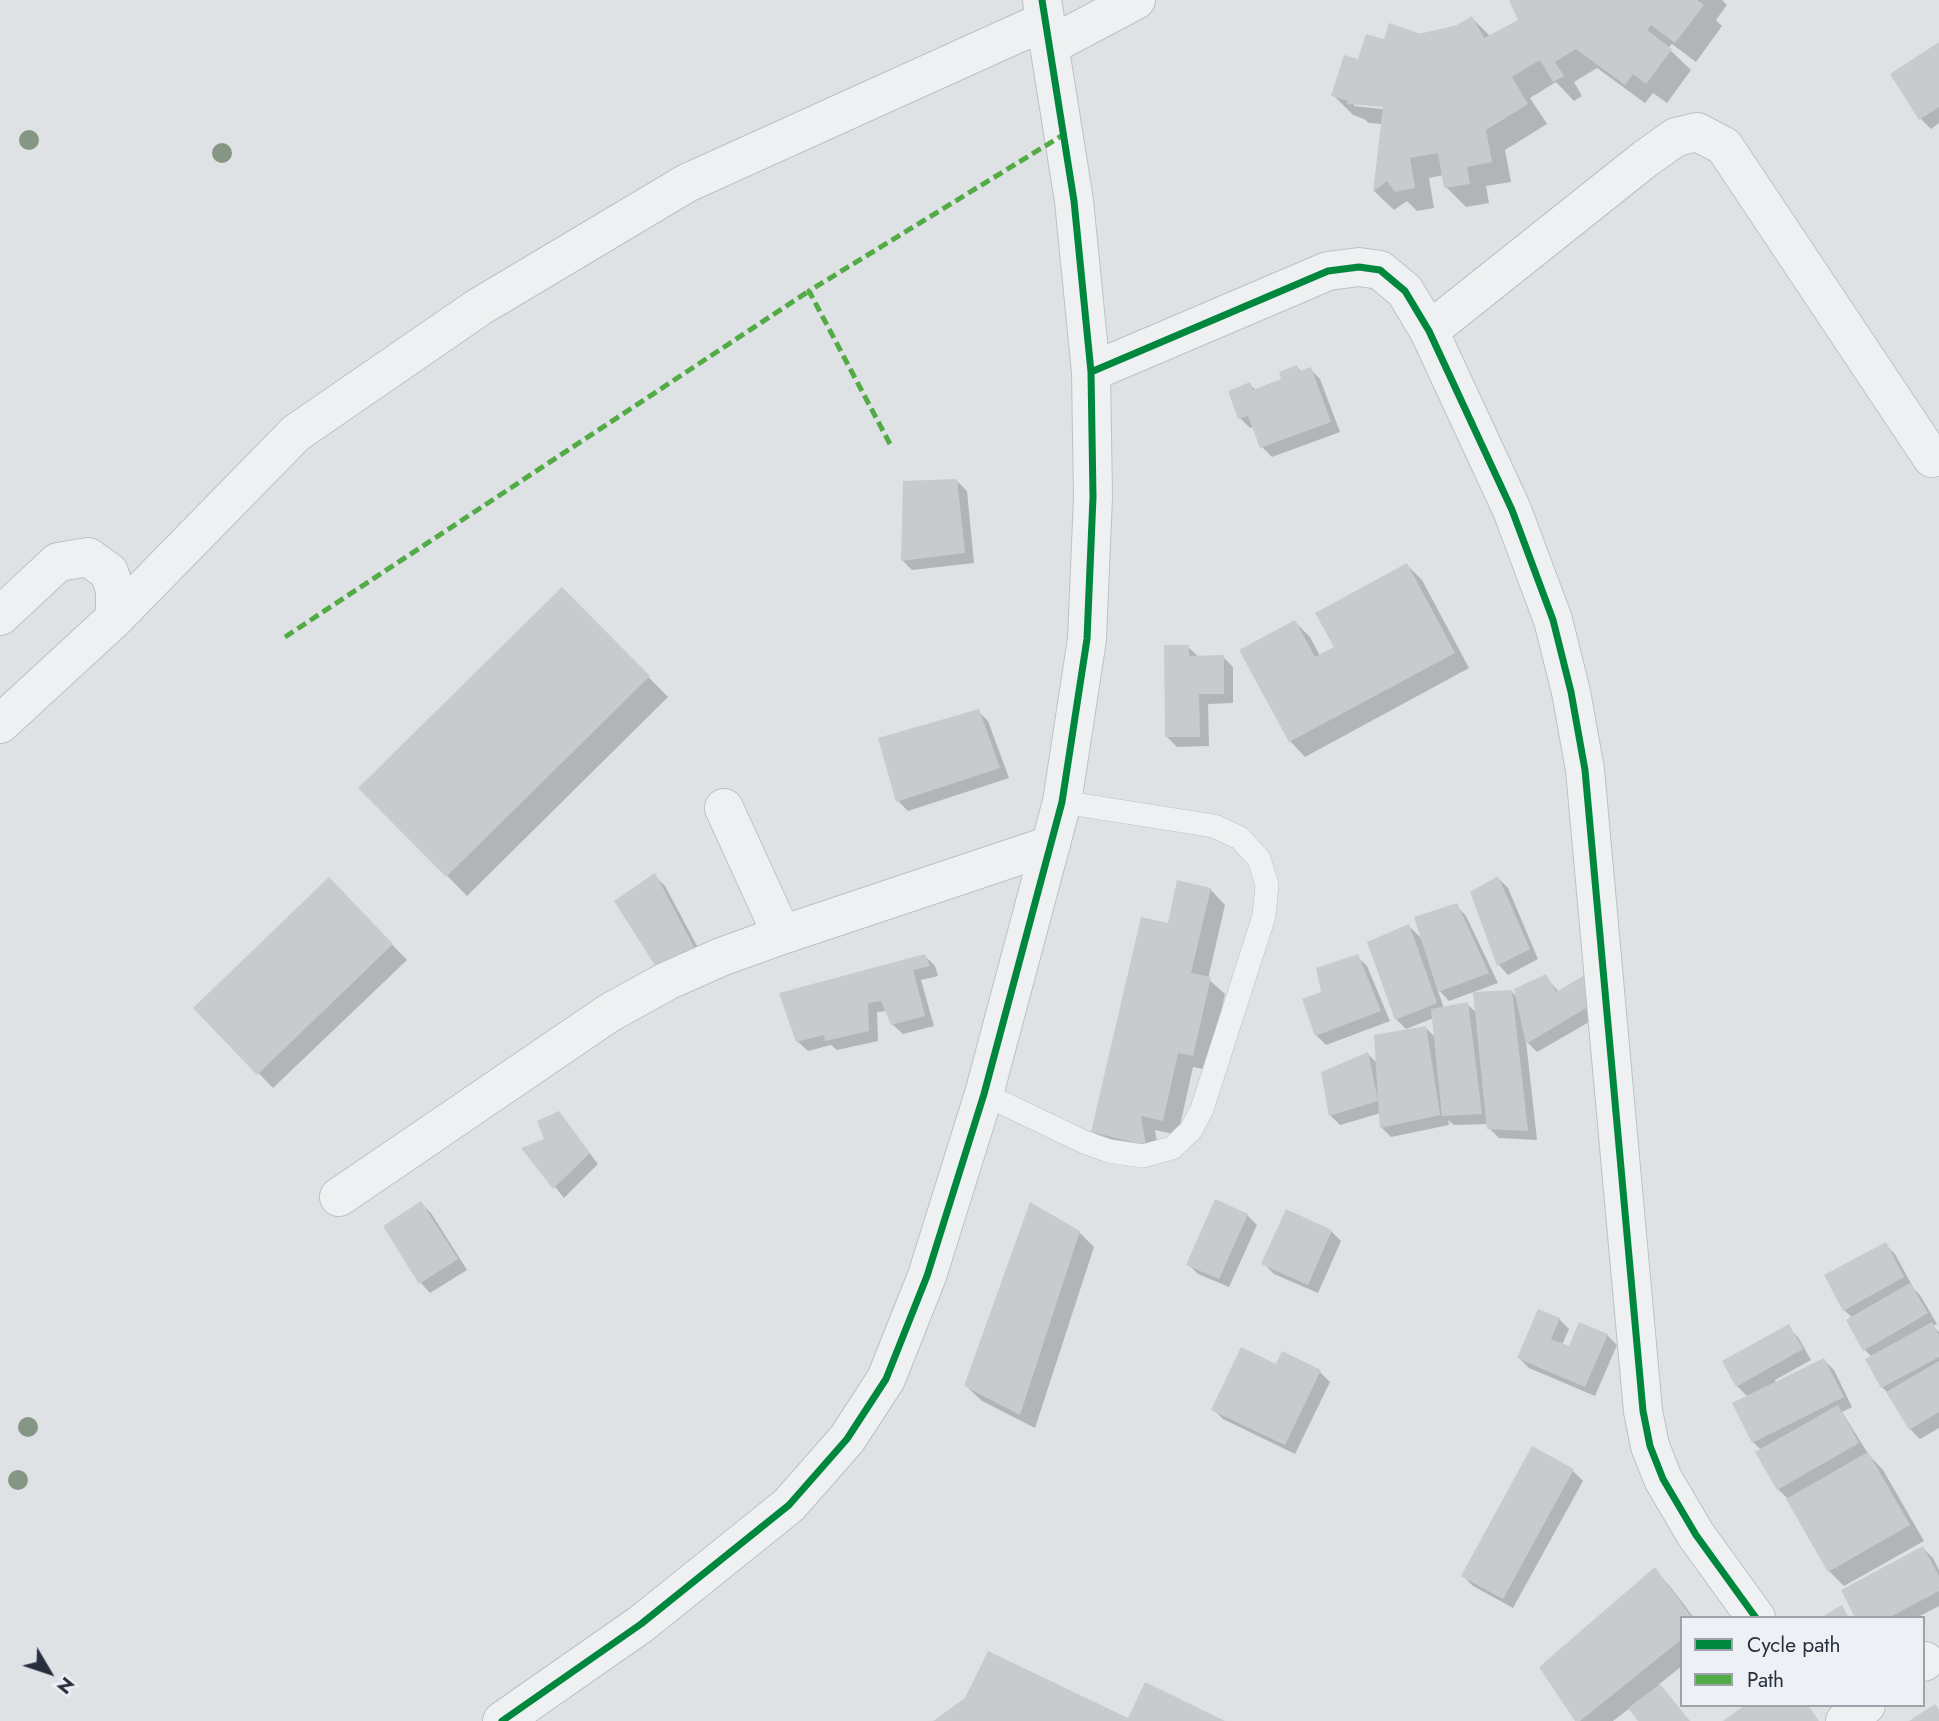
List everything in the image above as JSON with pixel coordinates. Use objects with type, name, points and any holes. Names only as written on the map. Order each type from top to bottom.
[{"type":"street","points":[[0,723],[115,618],[296,433],[479,307],[687,183],[1045,22],[1136,0]]},
{"type":"street","points":[[502,1721],[641,1624],[789,1505],[847,1439],[886,1379],[927,1276],[984,1094],[1062,802],[1087,639],[1093,497],[1091,372],[1074,201],[1045,22]]},
{"type":"street","points":[[1429,331],[1645,159],[1676,136],[1697,132],[1724,146],[1932,458]]},
{"type":"street","points":[[1091,372],[1328,271],[1349,268],[1380,270],[1405,291],[1429,331],[1512,509],[1553,621],[1571,692],[1585,770],[1643,1411],[1650,1446],[1663,1479],[1696,1535],[1755,1616]]},
{"type":"street","points":[[0,615],[58,562],[88,557],[109,572],[115,590],[115,618]]},
{"type":"street","points":[[724,808],[782,935]]},
{"type":"street","points":[[339,1197],[609,1013],[699,967],[782,935],[1051,845]]},
{"type":"street","points":[[1845,1721],[1863,1707]]},
{"type":"lane","points":[[984,1094],[1084,1142],[1109,1151],[1143,1156],[1172,1148],[1191,1130],[1202,1109],[1264,916],[1267,885],[1259,859],[1240,838],[1214,826],[1062,802]]},
{"type":"building","points":[[1509,0],[1697,0],[1704,5],[1675,43],[1651,25],[1647,30],[1672,49],[1646,84],[1633,74],[1625,85],[1576,49],[1555,62],[1564,76],[1553,82],[1540,60],[1512,77],[1528,104],[1486,130],[1492,162],[1467,167],[1470,184],[1444,188],[1438,153],[1410,158],[1415,188],[1395,192],[1387,181],[1373,192],[1383,107],[1347,104],[1348,101],[1331,96],[1344,55],[1358,59],[1366,34],[1384,39],[1389,23],[1421,34],[1457,25],[1472,16],[1484,38],[1518,20]]},
{"type":"building","points":[[1939,42],[1939,107],[1919,120],[1890,74]]},
{"type":"building","points":[[1297,365],[1299,371],[1311,367],[1331,422],[1260,448],[1248,416],[1238,419],[1228,391],[1250,382],[1253,390],[1281,379],[1279,372]]},
{"type":"building","points":[[957,479],[965,553],[901,561],[903,481]]},
{"type":"building","points":[[1407,563],[1455,653],[1289,742],[1239,650],[1295,620],[1315,657],[1334,647],[1315,613]]},
{"type":"building","points":[[562,587],[650,676],[446,877],[358,788]]},
{"type":"building","points":[[1164,645],[1189,645],[1189,656],[1224,655],[1224,694],[1199,694],[1200,737],[1165,737]]},
{"type":"building","points":[[979,709],[1000,768],[896,802],[878,738]]},
{"type":"building","points":[[655,873],[695,949],[658,970],[614,901]]},
{"type":"building","points":[[1498,876],[1530,949],[1497,966],[1470,892]]},
{"type":"building","points":[[329,877],[393,944],[257,1075],[193,1008]]},
{"type":"building","points":[[1177,880],[1211,888],[1191,973],[1211,977],[1193,1056],[1178,1053],[1163,1121],[1141,1116],[1146,1145],[1091,1132],[1141,917],[1168,923]]},
{"type":"building","points":[[1457,903],[1489,973],[1438,992],[1414,917]]},
{"type":"building","points":[[1409,924],[1437,1003],[1395,1020],[1367,942]]},
{"type":"building","points":[[925,954],[930,966],[913,970],[925,1016],[891,1025],[881,1001],[868,1003],[869,1031],[825,1041],[824,1035],[796,1042],[779,993]]},
{"type":"building","points":[[1358,954],[1381,1011],[1315,1036],[1302,999],[1321,992],[1316,968]]},
{"type":"building","points":[[1597,968],[1601,999],[1526,1044],[1514,989],[1546,974],[1556,992]]},
{"type":"building","points":[[1512,990],[1528,1131],[1487,1129],[1473,992]]},
{"type":"building","points":[[1468,1002],[1482,1114],[1442,1116],[1431,1009]]},
{"type":"building","points":[[1426,1026],[1440,1115],[1380,1128],[1374,1035]]},
{"type":"building","points":[[1368,1052],[1378,1101],[1329,1116],[1321,1072]]},
{"type":"building","points":[[559,1111],[590,1153],[553,1189],[521,1148],[544,1139],[537,1121]]},
{"type":"building","points":[[1215,1199],[1248,1214],[1219,1279],[1186,1265]]},
{"type":"building","points":[[421,1201],[458,1259],[419,1284],[383,1226]]},
{"type":"building","points":[[1030,1202],[1080,1231],[1020,1415],[964,1386]]},
{"type":"building","points":[[1286,1209],[1332,1230],[1308,1285],[1261,1264]]},
{"type":"building","points":[[1886,1242],[1904,1277],[1843,1311],[1824,1275]]},
{"type":"building","points":[[1910,1283],[1928,1313],[1863,1351],[1846,1320]]},
{"type":"building","points":[[1538,1309],[1560,1318],[1551,1339],[1569,1346],[1579,1322],[1608,1334],[1585,1387],[1517,1358]]},
{"type":"building","points":[[1932,1322],[1939,1335],[1939,1357],[1881,1388],[1865,1359]]},
{"type":"building","points":[[1789,1324],[1803,1349],[1736,1387],[1722,1361]]},
{"type":"building","points":[[1241,1347],[1276,1364],[1282,1351],[1321,1370],[1285,1445],[1211,1410]]},
{"type":"building","points":[[1824,1358],[1844,1397],[1752,1443],[1732,1403]]},
{"type":"building","points":[[1939,1361],[1939,1412],[1909,1430],[1886,1392]]},
{"type":"building","points":[[1838,1405],[1859,1443],[1777,1490],[1755,1452]]},
{"type":"building","points":[[1532,1446],[1574,1469],[1503,1599],[1461,1576]]},
{"type":"building","points":[[1868,1452],[1910,1525],[1828,1572],[1786,1499]]},
{"type":"building","points":[[1923,1546],[1939,1576],[1939,1591],[1892,1616],[1854,1616],[1841,1590]]},
{"type":"building","points":[[1655,1567],[1691,1616],[1680,1616],[1680,1641],[1580,1721],[1575,1721],[1539,1667]]},
{"type":"building","points":[[1842,1605],[1848,1616],[1823,1616]]},
{"type":"building","points":[[988,1651],[1128,1718],[1145,1682],[1225,1721],[933,1721],[965,1698]]},
{"type":"building","points":[[1660,1684],[1690,1721],[1638,1721],[1628,1708]]},
{"type":"building","points":[[1935,1704],[1939,1710],[1939,1721],[1909,1721]]},
{"type":"building","points":[[1742,1707],[1809,1707],[1819,1721],[1723,1721]]},
{"type":"marked path","points":[[890,444],[809,291],[1063,135]]},
{"type":"marked path","points":[[285,637],[809,291]]},
{"type":"cycle path","points":[[502,1721],[641,1624],[789,1505],[847,1439],[886,1379],[927,1276],[984,1094],[1062,802],[1087,639],[1093,497],[1091,372],[1074,201],[1042,0]]},
{"type":"cycle path","points":[[1091,372],[1328,271],[1359,267],[1380,270],[1405,291],[1429,331],[1512,510],[1553,620],[1571,692],[1585,770],[1643,1411],[1650,1446],[1663,1479],[1696,1535],[1755,1616]]}]
